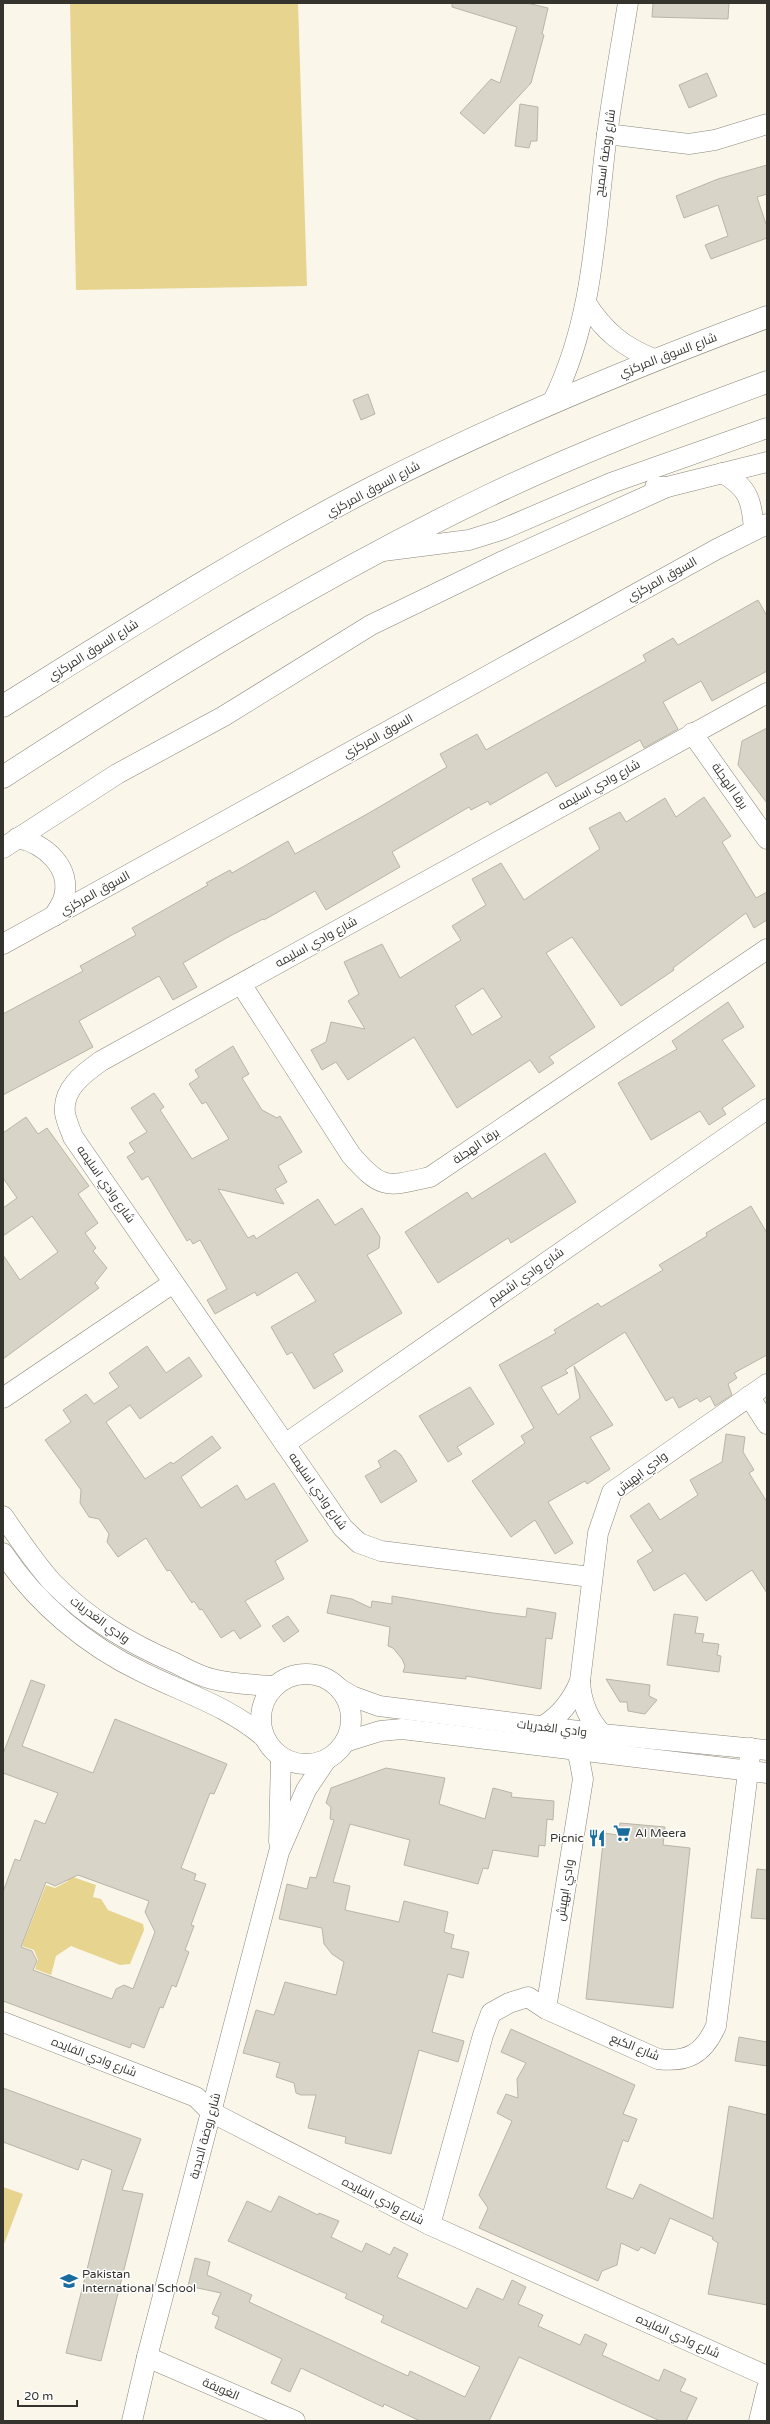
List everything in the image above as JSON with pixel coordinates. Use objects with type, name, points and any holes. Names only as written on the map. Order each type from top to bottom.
[{"type":"main road","name":"شارع السوق المركزي","points":[[3,706],[162,606],[262,548],[373,487],[553,401],[654,359],[767,317]]},
{"type":"main road","points":[[3,777],[106,711],[232,634],[379,551],[487,497],[570,460],[669,418],[767,382]]},
{"type":"street","name":"شارع روضة اسميح","points":[[553,401],[574,353],[586,303],[607,134],[628,3]]},
{"type":"street","points":[[607,134],[690,144],[715,140],[767,124]]},
{"type":"street","points":[[586,303],[598,322],[614,338],[633,351],[654,359]]},
{"type":"street","points":[[379,551],[469,540],[501,530],[611,483],[767,428]]},
{"type":"street","points":[[10,843],[117,774],[224,716],[371,625],[503,561],[667,487],[767,462]]},
{"type":"street","name":"السوق المركزي","points":[[3,944],[761,527],[747,494],[734,479],[722,473]]},
{"type":"street","points":[[611,483],[635,487],[667,487]]},
{"type":"street","points":[[503,561],[521,542],[540,514]]},
{"type":"street","name":"شارع وادي اسليمه","points":[[591,1577],[381,1551],[359,1543],[343,1528],[173,1283],[73,1136],[64,1112],[68,1092],[81,1075],[100,1061],[692,733],[767,693]]},
{"type":"street","name":"برقا الهجلة","points":[[692,733],[767,839]]},
{"type":"street","points":[[10,843],[32,841],[44,848],[58,864],[64,884],[63,899],[54,916]]},
{"type":"street","name":"برقا الهجلة","points":[[241,984],[350,1155],[364,1171],[383,1184],[404,1183],[430,1177],[767,949]]},
{"type":"street","name":"شارع وادي اشميم","points":[[285,1444],[767,1109]]},
{"type":"street","points":[[3,1398],[173,1283]]},
{"type":"street","name":"وادي ابهيش","points":[[602,1734],[588,1715],[581,1693],[580,1681],[591,1577],[598,1533],[612,1492],[767,1384]]},
{"type":"street","points":[[749,1396],[767,1424]]},
{"type":"street","name":"وادي الغدريات","points":[[3,1516],[37,1565],[53,1582],[89,1616],[116,1634],[133,1644],[210,1679],[239,1684],[275,1686]]},
{"type":"street","name":"وادي الغدريات","points":[[3,1553],[16,1572],[44,1604],[94,1643],[141,1672],[220,1706],[264,1737]]},
{"type":"street","points":[[314,1674],[324,1677],[340,1689],[350,1706],[351,1724],[345,1742],[326,1760],[308,1764],[299,1764],[281,1757],[271,1748],[264,1737],[261,1728],[262,1710],[269,1692],[275,1686],[293,1675],[314,1674]]},
{"type":"street","name":"وادي ابهيش","points":[[543,1726],[553,1720],[570,1702],[580,1681]]},
{"type":"street","name":"وادي الغدريات","points":[[340,1689],[354,1697],[379,1706],[602,1734],[759,1749]]},
{"type":"street","name":"وادي الغدريات","points":[[345,1742],[380,1730],[402,1729],[574,1748],[758,1772]]},
{"type":"street","name":"وادي ابهيش","points":[[546,2009],[582,1784],[582,1769],[574,1748]]},
{"type":"street","name":"شارع الكبع","points":[[430,2225],[483,2035],[491,2013],[509,2003],[528,1997],[546,2009],[658,2059],[673,2061],[687,2057],[700,2050],[710,2039],[716,2026],[758,1772],[759,1749]]},
{"type":"street","name":"شارع روضة الدبدبة","points":[[279,1852],[281,1757]]},
{"type":"street","name":"شارع روضة الدبدبة","points":[[132,2421],[147,2357],[279,1852],[306,1790],[326,1760]]},
{"type":"street","name":"شارع وادي الفايده","points":[[3,2022],[196,2097],[211,2112],[430,2225],[767,2376]]},
{"type":"street","name":"الغويفة","points":[[147,2357],[289,2420]]},
{"type":"street","points":[[759,2421],[767,2388]]},
{"type":"shaded area","points":[[70,3],[298,3],[307,286],[76,290]]},
{"type":"shaded area","points":[[70,1876],[96,1885],[93,1897],[101,1899],[108,1910],[143,1924],[144,1930],[130,1964],[120,1965],[71,1946],[56,1956],[51,1975],[35,1969],[38,1960],[34,1950],[22,1946],[46,1885],[55,1888],[68,1881]]},
{"type":"shaded area","points":[[3,2187],[23,2194],[3,2247]]},
{"type":"building","points":[[452,3],[527,3],[548,8],[542,34],[544,35],[531,83],[484,134],[460,113],[491,79],[500,83],[517,27],[452,7]]},
{"type":"building","points":[[653,3],[729,3],[728,19],[652,17]]},
{"type":"building","points":[[707,73],[717,96],[689,108],[679,85]]},
{"type":"building","points":[[520,104],[538,107],[537,141],[531,141],[529,148],[515,146]]},
{"type":"building","points":[[767,165],[767,194],[757,197],[767,227],[767,238],[711,259],[705,245],[728,236],[718,205],[684,218],[676,196],[718,179]]},
{"type":"building","points":[[368,394],[375,414],[361,420],[353,400]]},
{"type":"building","points":[[758,600],[767,616],[767,671],[712,701],[701,681],[663,702],[678,729],[644,748],[640,740],[556,787],[547,772],[490,805],[488,801],[471,810],[469,807],[392,852],[400,867],[326,910],[315,891],[264,920],[263,919],[230,936],[183,963],[197,987],[173,1000],[159,976],[79,1021],[93,1047],[3,1095],[3,1014],[83,971],[80,966],[136,935],[132,928],[208,885],[206,883],[230,870],[232,873],[288,841],[295,854],[369,813],[447,767],[440,754],[477,734],[486,750],[646,661],[643,655],[673,638],[678,645]]},
{"type":"building","points":[[767,728],[767,803],[738,765],[742,741]]},
{"type":"building","points":[[704,797],[731,836],[722,842],[756,898],[767,892],[767,920],[754,928],[746,913],[673,968],[674,970],[621,1006],[572,937],[546,953],[595,1027],[549,1057],[554,1063],[539,1073],[530,1060],[457,1108],[414,1037],[348,1080],[336,1062],[322,1070],[311,1050],[326,1042],[331,1022],[365,1029],[348,1001],[359,994],[344,962],[382,944],[400,978],[461,940],[452,926],[486,905],[472,879],[501,863],[524,900],[600,849],[589,828],[620,812],[626,822],[665,798],[676,817]],"holes":[[[483,988],[502,1017],[472,1035],[455,1006]]]},
{"type":"building","points":[[728,1002],[744,1027],[722,1040],[755,1086],[722,1108],[726,1114],[709,1125],[700,1111],[651,1140],[618,1083],[677,1049],[672,1041]]},
{"type":"building","points":[[233,1046],[249,1074],[242,1078],[262,1110],[277,1118],[280,1116],[302,1152],[278,1166],[287,1182],[275,1189],[284,1204],[218,1189],[248,1238],[254,1235],[256,1239],[318,1199],[335,1225],[362,1208],[380,1237],[379,1248],[367,1255],[402,1313],[333,1354],[343,1371],[314,1389],[292,1352],[287,1355],[271,1327],[316,1301],[297,1272],[257,1296],[255,1292],[215,1314],[207,1300],[227,1289],[200,1240],[193,1244],[190,1239],[187,1241],[148,1176],[142,1180],[127,1157],[135,1152],[129,1143],[147,1132],[131,1108],[154,1093],[164,1107],[160,1110],[192,1159],[229,1139],[206,1102],[202,1104],[189,1084],[199,1077],[195,1070]]},
{"type":"building","points":[[26,1117],[38,1134],[47,1128],[89,1186],[78,1194],[98,1223],[85,1233],[96,1248],[93,1251],[107,1268],[95,1283],[99,1288],[3,1359],[3,1255],[20,1280],[58,1252],[32,1216],[3,1236],[3,1208],[17,1198],[3,1178],[3,1133]]},
{"type":"building","points":[[545,1153],[576,1202],[511,1243],[508,1238],[438,1283],[405,1232],[467,1192],[472,1199]]},
{"type":"building","points":[[751,1206],[767,1233],[767,1355],[734,1373],[737,1378],[728,1384],[732,1395],[715,1406],[710,1396],[700,1402],[697,1398],[679,1408],[673,1397],[666,1401],[625,1332],[565,1370],[568,1373],[541,1387],[558,1415],[580,1398],[574,1366],[613,1425],[590,1437],[610,1469],[587,1484],[585,1481],[548,1502],[573,1543],[555,1554],[535,1520],[511,1537],[472,1481],[525,1443],[521,1436],[534,1428],[499,1365],[556,1333],[554,1330],[598,1303],[601,1307],[663,1270],[659,1265],[707,1236],[706,1233]]},
{"type":"building","points":[[147,1346],[166,1373],[189,1357],[202,1376],[140,1419],[130,1405],[106,1422],[145,1479],[171,1462],[173,1464],[212,1436],[221,1448],[181,1477],[201,1508],[237,1485],[246,1500],[274,1483],[308,1541],[275,1561],[284,1579],[245,1601],[261,1626],[240,1639],[234,1630],[221,1638],[202,1609],[200,1610],[194,1601],[192,1603],[170,1570],[167,1571],[146,1538],[118,1557],[107,1542],[109,1534],[99,1519],[89,1517],[80,1503],[81,1490],[45,1440],[71,1422],[63,1410],[86,1394],[94,1404],[119,1387],[109,1373]]},
{"type":"building","points":[[470,1387],[494,1424],[457,1447],[462,1454],[448,1462],[419,1416]]},
{"type":"building","points":[[726,1434],[745,1437],[743,1452],[754,1470],[749,1473],[767,1502],[767,1593],[752,1570],[706,1601],[685,1573],[654,1591],[637,1561],[653,1551],[630,1516],[649,1503],[660,1520],[698,1495],[690,1480],[722,1462]]},
{"type":"building","points":[[395,1450],[401,1455],[417,1481],[381,1503],[365,1476],[381,1467],[378,1461]]},
{"type":"building","points":[[331,1595],[352,1599],[371,1608],[372,1601],[392,1604],[392,1596],[526,1617],[527,1608],[556,1613],[552,1639],[546,1638],[541,1689],[466,1676],[466,1679],[403,1672],[405,1666],[402,1659],[393,1648],[388,1646],[390,1627],[327,1613]]},
{"type":"building","points":[[674,1614],[698,1617],[695,1633],[704,1634],[702,1642],[719,1644],[717,1655],[721,1656],[719,1672],[667,1665]]},
{"type":"building","points":[[288,1616],[299,1631],[284,1642],[272,1626]]},
{"type":"building","points":[[606,1679],[650,1685],[649,1696],[657,1700],[645,1714],[628,1711],[627,1702],[620,1702]]},
{"type":"building","points":[[31,1680],[45,1685],[22,1746],[93,1773],[115,1719],[227,1764],[214,1794],[210,1793],[181,1868],[196,1874],[194,1880],[206,1884],[191,1925],[194,1926],[185,1950],[189,1952],[176,1987],[172,1985],[163,2008],[160,2007],[144,2048],[132,2043],[130,2048],[3,2001],[3,1892],[15,1859],[20,1861],[35,1820],[45,1824],[58,1793],[3,1773],[3,1754]],"holes":[[[78,1875],[149,1901],[145,1912],[155,1932],[133,1989],[124,1985],[116,1989],[112,1999],[33,1970],[37,1961],[32,1951],[21,1947],[46,1882],[55,1886]]]},
{"type":"building","points":[[386,1768],[445,1778],[439,1804],[485,1819],[493,1788],[512,1793],[511,1797],[554,1801],[553,1820],[547,1819],[545,1846],[539,1845],[538,1857],[493,1850],[488,1869],[483,1868],[478,1884],[404,1865],[410,1840],[350,1824],[333,1882],[350,1886],[345,1910],[399,1922],[404,1901],[448,1912],[444,1932],[454,1935],[451,1948],[469,1952],[463,1978],[448,1974],[432,2032],[464,2041],[458,2062],[419,2050],[391,2154],[345,2143],[346,2137],[308,2128],[316,2095],[301,2095],[296,2093],[294,2083],[276,2077],[280,2063],[243,2053],[256,2010],[274,2015],[285,1982],[336,1995],[344,1962],[332,1954],[324,1944],[322,1928],[279,1919],[287,1884],[307,1889],[310,1877],[316,1878],[334,1820],[330,1819],[331,1807],[326,1803],[331,1788]]},
{"type":"building","points":[[620,1823],[665,1827],[663,1845],[690,1848],[673,2008],[586,1999],[604,1833],[618,1835]]},
{"type":"building","points":[[757,1869],[767,1870],[767,1919],[751,1918]]},
{"type":"building","points":[[511,2029],[635,2085],[623,2114],[637,2119],[628,2142],[623,2140],[606,2188],[633,2199],[640,2184],[713,2219],[729,2106],[767,2115],[767,2305],[708,2294],[718,2243],[712,2239],[713,2237],[670,2218],[655,2254],[641,2247],[638,2251],[621,2243],[617,2265],[602,2271],[598,2281],[479,2228],[488,2208],[479,2195],[512,2121],[497,2113],[506,2094],[518,2098],[517,2079],[526,2063],[501,2052]]},
{"type":"building","points":[[739,2037],[767,2042],[767,2066],[735,2061]]},
{"type":"building","points":[[3,2088],[141,2139],[122,2190],[143,2194],[101,2361],[66,2353],[112,2170],[82,2159],[78,2170],[3,2142]]},
{"type":"building","points":[[279,2196],[318,2215],[319,2213],[339,2221],[331,2237],[362,2252],[366,2243],[390,2255],[394,2247],[408,2254],[397,2277],[467,2309],[477,2288],[503,2300],[512,2280],[526,2287],[518,2304],[543,2315],[538,2326],[580,2345],[585,2334],[607,2344],[602,2355],[659,2381],[664,2369],[686,2379],[680,2391],[697,2398],[686,2421],[660,2421],[519,2357],[489,2421],[420,2421],[384,2404],[383,2407],[301,2368],[290,2392],[271,2383],[282,2359],[215,2328],[219,2317],[212,2314],[221,2293],[188,2286],[195,2258],[210,2262],[207,2275],[252,2295],[249,2302],[408,2376],[410,2371],[465,2397],[480,2367],[381,2322],[384,2316],[345,2298],[347,2294],[228,2241],[247,2201],[271,2212]]},
{"type":"place","name":"Al Meera","points":[[622,1833]]},
{"type":"place","name":"Picnic","points":[[597,1838]]},
{"type":"place","name":"Pakistan International School","points":[[69,2281]]}]
